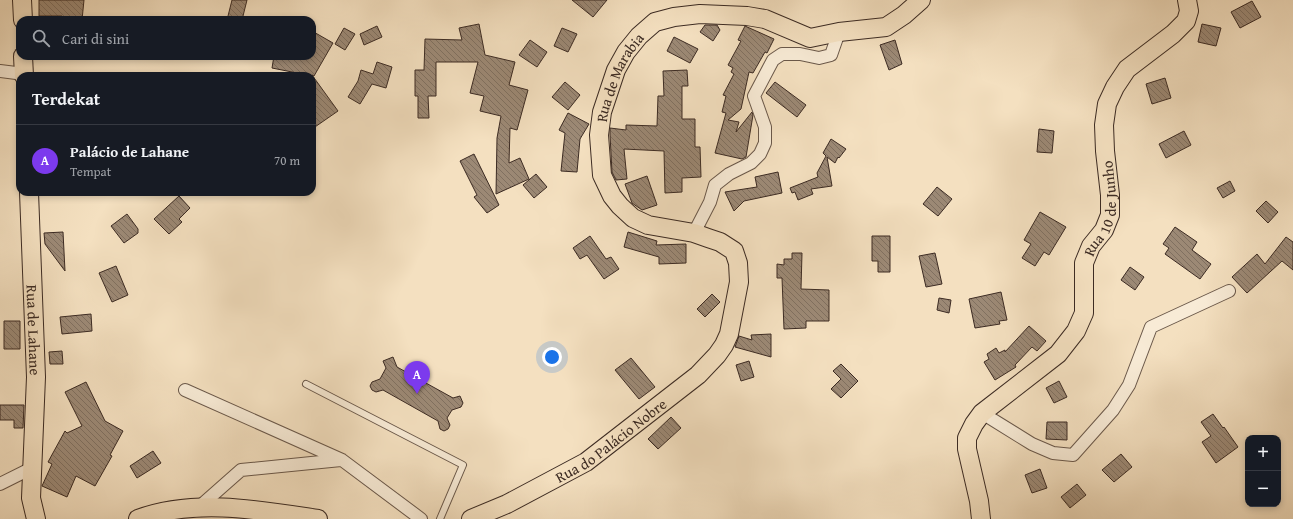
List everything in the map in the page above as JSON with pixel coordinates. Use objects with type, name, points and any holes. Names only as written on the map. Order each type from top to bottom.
[{"type":"main road","points":[[22,0],[23,16]]},
{"type":"main road","name":"Rua de Marabia","points":[[729,334],[739,282],[738,263],[734,251],[720,242],[694,233],[648,225],[633,218],[612,196],[602,175],[599,135],[602,112],[616,70],[626,52],[639,36],[655,22],[674,17],[700,14],[747,16],[765,19],[810,38],[839,32],[886,27],[904,15],[921,0]]},
{"type":"main road","name":"Rua 10 de Junho","points":[[981,519],[979,501],[967,449],[967,438],[974,424],[982,413],[1058,354],[1076,331],[1084,313],[1084,263],[1092,246],[1104,230],[1110,215],[1110,195],[1105,151],[1104,125],[1107,104],[1115,87],[1127,68],[1173,34],[1186,21],[1189,11],[1188,0]]},
{"type":"main road","points":[[23,60],[24,72]]},
{"type":"main road","name":"Rua de Lahane","points":[[29,196],[36,377],[32,468]]},
{"type":"main road","name":"Rua do Palácio Nobre","points":[[471,519],[507,504],[586,462],[698,375],[717,355],[729,334]]},
{"type":"main road","points":[[32,468],[31,498],[36,519]]},
{"type":"main road","points":[[138,519],[151,514],[180,510],[200,512],[222,507],[318,519]]},
{"type":"street","points":[[694,233],[708,208],[715,185],[729,174],[751,163],[760,154],[765,143],[765,127],[754,96],[773,60],[782,54],[800,54],[819,58],[831,55],[835,48],[839,32]]},
{"type":"street","points":[[0,71],[16,74]]},
{"type":"street","points":[[982,413],[1032,444],[1053,453],[1073,455],[1113,410],[1129,385],[1151,327],[1229,292]]},
{"type":"street","points":[[185,390],[342,460],[422,519]]},
{"type":"street","points":[[200,512],[241,470],[342,460]]},
{"type":"street","points":[[0,484],[32,468]]},
{"type":"lane","points":[[306,384],[463,464],[440,519]]},
{"type":"building","points":[[39,0],[84,0],[82,16],[39,16]]},
{"type":"building","points":[[232,0],[247,0],[243,16],[228,16]]},
{"type":"building","points":[[572,0],[607,0],[593,17]]},
{"type":"building","points":[[1252,1],[1261,17],[1240,28],[1231,12]]},
{"type":"building","points":[[479,24],[485,55],[515,62],[509,85],[528,90],[517,130],[510,128],[509,163],[520,158],[529,179],[496,194],[497,138],[501,116],[480,111],[484,96],[470,93],[478,62],[436,62],[436,96],[428,96],[429,118],[418,118],[418,96],[415,96],[415,70],[424,70],[425,39],[462,40],[459,28]]},
{"type":"building","points":[[1202,24],[1221,28],[1216,46],[1198,42]]},
{"type":"building","points":[[705,25],[717,25],[720,30],[713,41],[700,32]]},
{"type":"building","points":[[377,26],[382,37],[364,45],[360,34]]},
{"type":"building","points":[[745,26],[774,39],[767,53],[765,52],[753,73],[749,72],[741,109],[728,120],[739,122],[736,132],[752,112],[753,115],[746,157],[742,159],[715,153],[726,113],[722,112],[726,96],[723,95],[734,74],[731,72],[733,68],[728,65],[741,41],[738,40]]},
{"type":"building","points":[[344,28],[355,34],[345,50],[335,44]]},
{"type":"building","points":[[562,28],[577,34],[568,52],[554,46]]},
{"type":"building","points":[[316,33],[333,43],[316,73],[292,72],[272,68],[273,60],[316,60]]},
{"type":"building","points":[[674,37],[698,49],[690,63],[667,51]]},
{"type":"building","points":[[530,40],[547,52],[537,67],[519,55]]},
{"type":"building","points":[[895,40],[902,64],[889,70],[880,45]]},
{"type":"building","points":[[377,62],[392,67],[386,88],[372,84],[360,104],[348,97],[358,81],[361,70],[373,74]]},
{"type":"building","points":[[687,70],[688,86],[682,86],[682,119],[695,119],[695,147],[700,147],[701,177],[682,178],[682,192],[665,193],[664,151],[624,149],[627,179],[616,180],[612,172],[610,128],[626,130],[626,125],[657,126],[658,96],[664,96],[663,71]]},
{"type":"building","points":[[1165,78],[1171,98],[1152,104],[1146,84]]},
{"type":"building","points":[[316,81],[338,111],[316,126]]},
{"type":"building","points":[[565,82],[580,95],[568,110],[552,97]]},
{"type":"building","points":[[775,82],[806,105],[797,117],[766,93]]},
{"type":"building","points":[[568,113],[589,124],[580,139],[577,172],[561,171],[565,133],[559,130]]},
{"type":"building","points":[[1039,129],[1054,131],[1052,153],[1037,152]]},
{"type":"building","points":[[1184,131],[1191,145],[1166,158],[1159,144]]},
{"type":"building","points":[[831,139],[846,149],[839,158],[838,157],[835,163],[827,157],[832,186],[811,189],[813,194],[798,200],[795,192],[792,193],[790,188],[818,177],[817,173],[826,156],[823,153]]},
{"type":"building","points":[[474,154],[499,205],[487,213],[474,197],[477,195],[460,161]]},
{"type":"building","points":[[778,172],[782,193],[744,201],[734,211],[725,192],[757,187],[755,177]]},
{"type":"building","points":[[536,174],[547,187],[534,198],[523,185]]},
{"type":"building","points":[[647,176],[657,205],[642,210],[632,203],[625,184]]},
{"type":"building","points":[[1230,181],[1235,191],[1223,198],[1217,188]]},
{"type":"building","points":[[937,187],[952,199],[938,216],[923,204]]},
{"type":"building","points":[[179,196],[190,208],[179,219],[182,222],[169,234],[154,219]]},
{"type":"building","points":[[1266,201],[1278,212],[1268,223],[1256,211]]},
{"type":"building","points":[[1040,212],[1066,227],[1049,255],[1044,252],[1035,266],[1022,258],[1031,244],[1024,240]]},
{"type":"building","points":[[127,214],[138,229],[138,233],[124,243],[111,226]]},
{"type":"building","points":[[1175,227],[1197,242],[1192,250],[1211,264],[1200,279],[1165,254],[1169,248],[1163,244]]},
{"type":"building","points":[[63,232],[65,271],[45,244],[44,233]]},
{"type":"building","points":[[628,232],[657,241],[656,245],[686,244],[686,263],[659,264],[659,257],[624,247]]},
{"type":"building","points":[[590,236],[606,259],[611,257],[619,269],[604,279],[587,255],[580,259],[573,248]]},
{"type":"building","points":[[872,236],[890,236],[890,272],[878,272],[878,261],[872,261]]},
{"type":"building","points":[[1286,237],[1293,242],[1293,270],[1282,261],[1247,293],[1232,277],[1257,254],[1265,264]]},
{"type":"building","points":[[792,253],[802,253],[801,289],[829,290],[829,321],[806,321],[806,328],[784,329],[782,278],[777,278],[777,264],[784,265],[784,259],[792,259]]},
{"type":"building","points":[[935,253],[942,284],[926,287],[919,256]]},
{"type":"building","points":[[116,266],[128,295],[112,302],[99,273]]},
{"type":"building","points":[[1130,267],[1144,277],[1135,290],[1121,280]]},
{"type":"building","points":[[1001,292],[1007,320],[999,321],[1000,324],[975,328],[969,299]]},
{"type":"building","points":[[712,294],[720,302],[705,317],[697,309]]},
{"type":"building","points":[[939,298],[951,300],[949,313],[937,310]]},
{"type":"building","points":[[91,314],[92,331],[62,334],[60,317]]},
{"type":"building","points":[[4,321],[20,321],[20,349],[4,349]]},
{"type":"building","points":[[1029,326],[1046,341],[1037,351],[1032,347],[1015,365],[1016,367],[995,380],[984,362],[989,359],[987,354],[996,348],[999,353],[1005,350],[1005,352]]},
{"type":"building","points":[[771,334],[771,357],[735,347],[739,336],[752,340],[751,335]]},
{"type":"building","points":[[62,351],[63,364],[50,364],[49,352]]},
{"type":"building","points":[[393,357],[397,367],[453,398],[460,396],[463,403],[461,407],[452,410],[447,418],[450,425],[448,429],[444,431],[440,429],[438,421],[383,390],[376,392],[372,390],[370,386],[372,382],[380,379],[386,368],[383,361]]},
{"type":"building","points":[[631,358],[655,387],[639,399],[615,370]]},
{"type":"building","points":[[749,361],[754,377],[741,381],[736,365]]},
{"type":"building","points":[[841,364],[858,381],[841,398],[831,389],[841,379],[833,371]]},
{"type":"building","points":[[1059,381],[1067,397],[1054,403],[1046,388]]},
{"type":"building","points":[[86,382],[105,421],[123,431],[110,455],[112,456],[95,486],[76,476],[67,497],[42,486],[52,464],[48,462],[65,431],[67,433],[82,426],[65,392]]},
{"type":"building","points":[[0,405],[24,405],[23,428],[14,428],[14,420],[0,420]]},
{"type":"building","points":[[1213,414],[1238,447],[1216,463],[1202,442],[1211,436],[1201,422]]},
{"type":"building","points":[[671,417],[681,428],[658,449],[648,439]]},
{"type":"building","points":[[1047,422],[1067,422],[1067,440],[1046,439]]},
{"type":"building","points":[[153,451],[161,463],[137,478],[130,466]]},
{"type":"building","points":[[1121,454],[1132,467],[1114,482],[1102,470]]},
{"type":"building","points":[[1040,469],[1047,488],[1032,493],[1025,475]]},
{"type":"building","points":[[1077,484],[1086,495],[1070,508],[1061,497]]},
{"type":"place","name":"Palácio de Lahane","points":[[417,394]]}]
